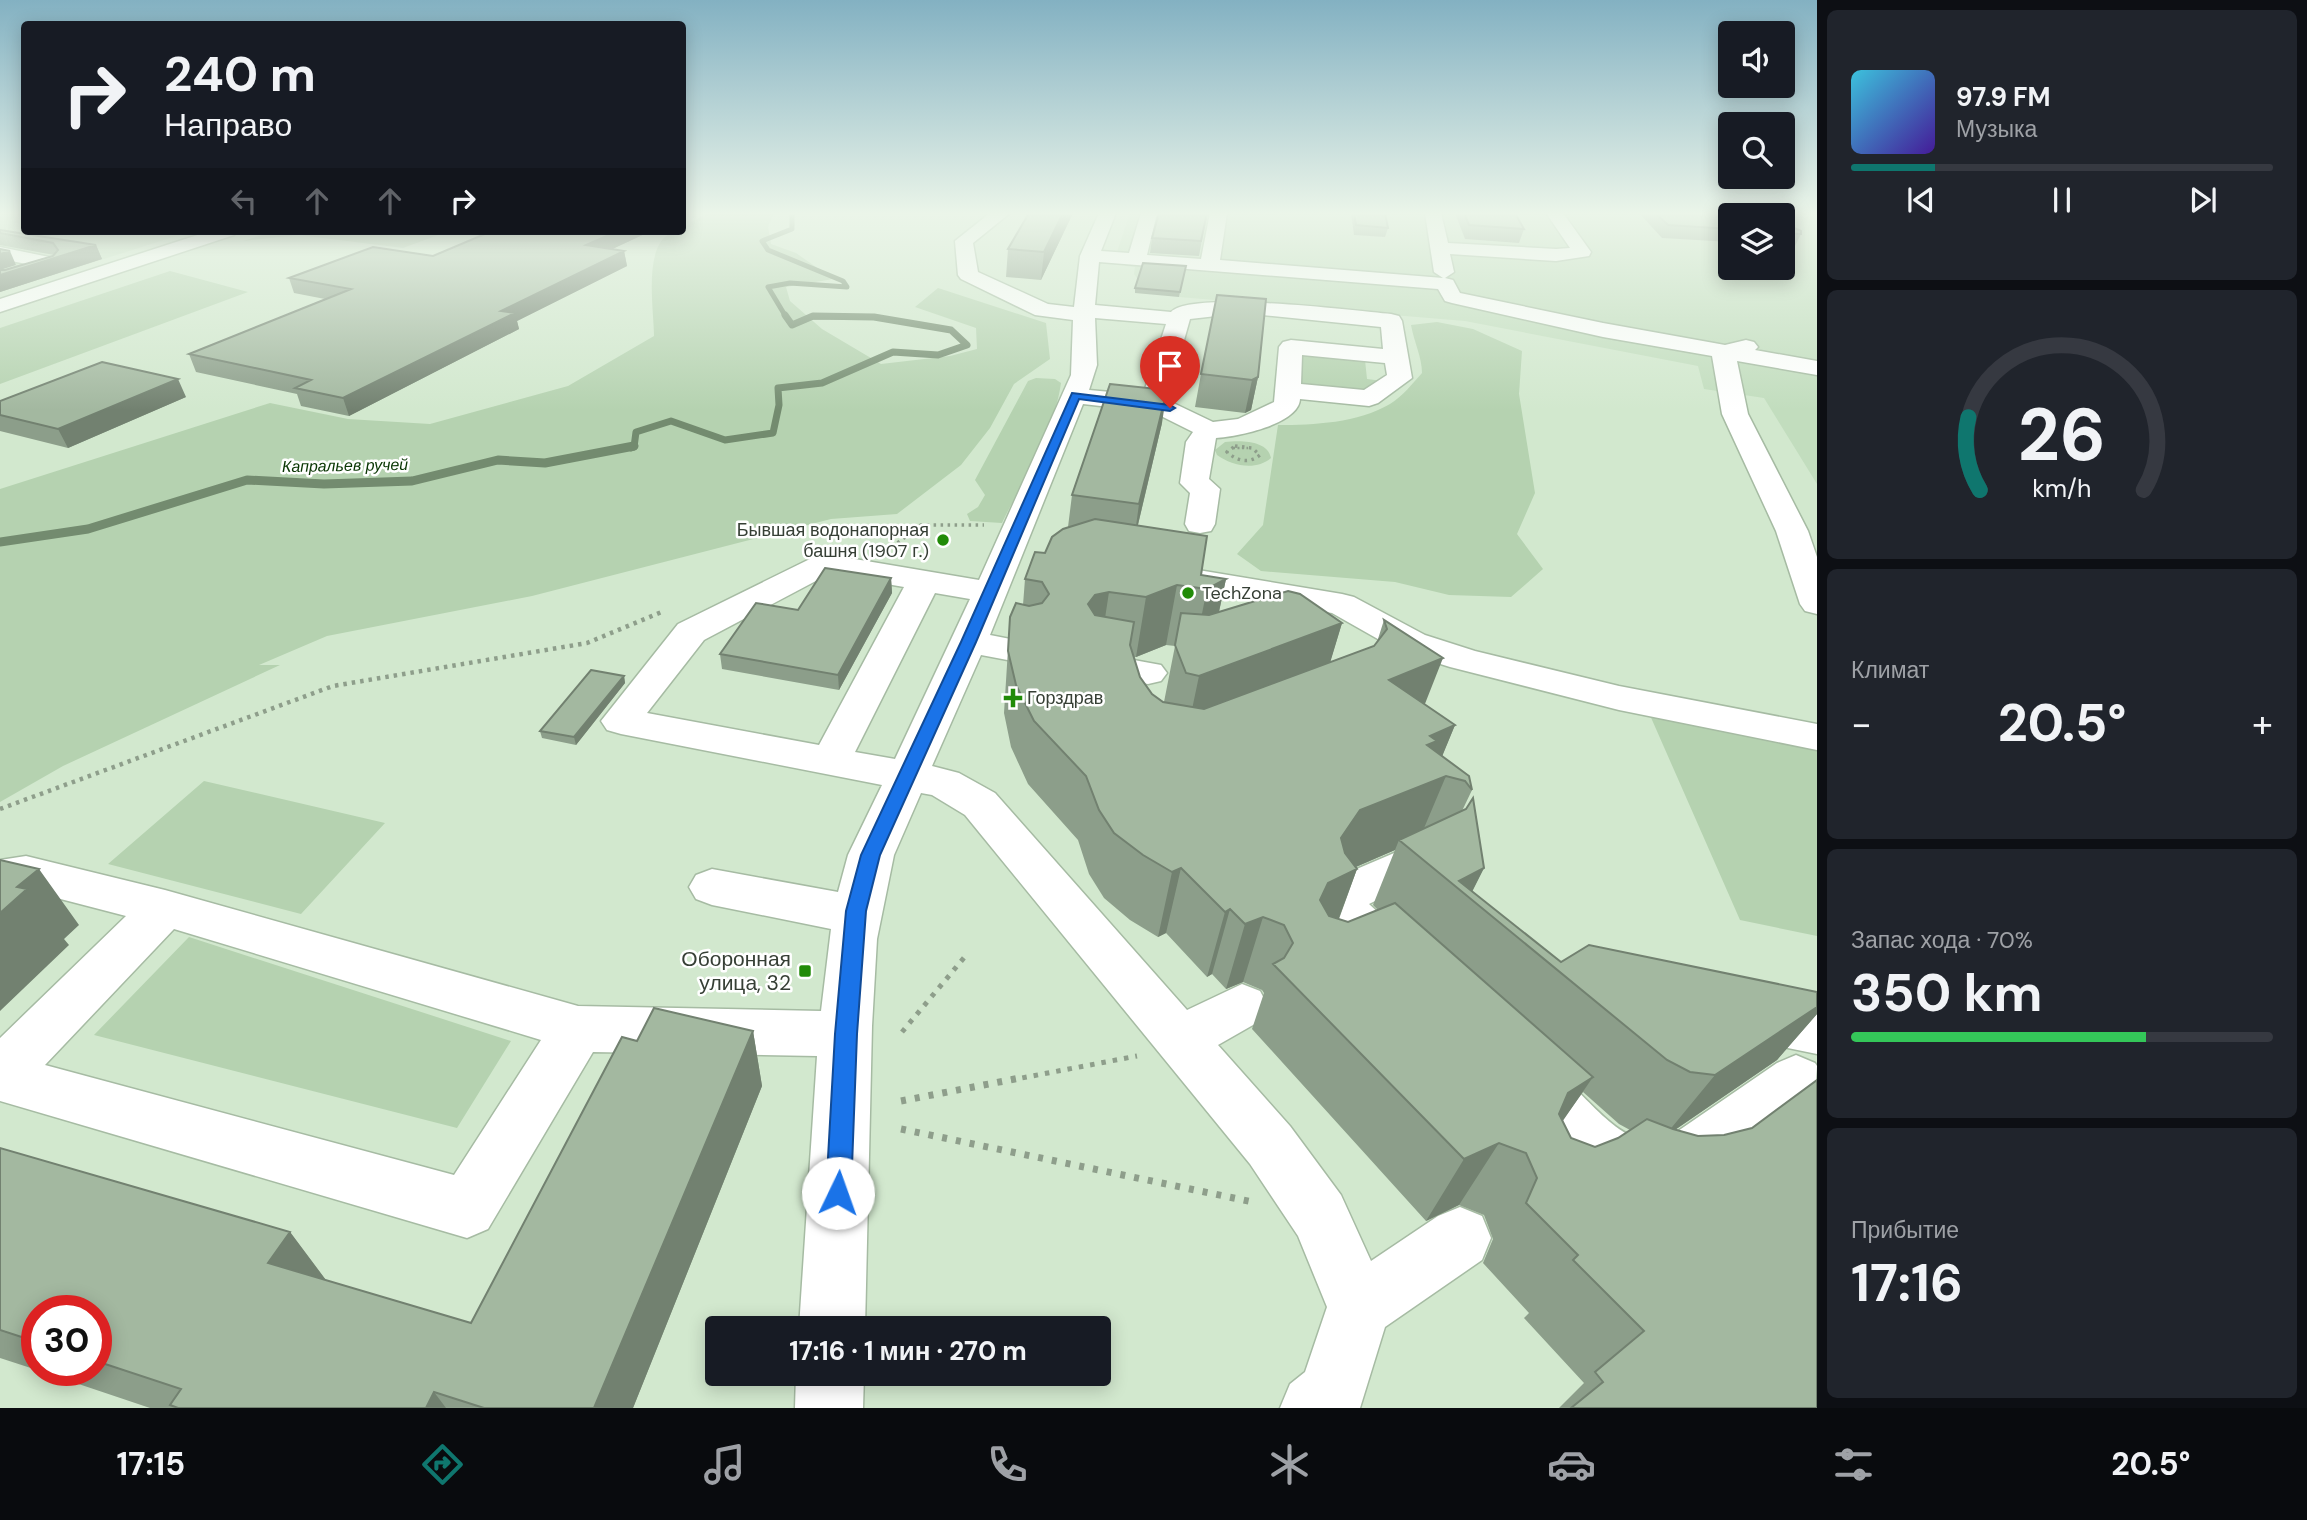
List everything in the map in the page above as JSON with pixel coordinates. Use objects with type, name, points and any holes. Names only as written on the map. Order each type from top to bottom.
[{"type":"street","points":[[0,306],[83,279]]},
{"type":"street","points":[[976,279],[1043,310],[1179,318]]},
{"type":"street","points":[[833,1316],[846,1034],[856,911],[871,855],[990,592],[1022,553],[1085,365],[1084,313],[1088,279]]},
{"type":"street","points":[[1380,279],[1446,284]]},
{"type":"street","points":[[1445,279],[1452,297],[1603,330],[1723,352],[1792,361],[1817,368]]},
{"type":"street","points":[[1153,404],[1181,313],[1243,307],[1391,321],[1400,378],[1369,398],[1289,390]]},
{"type":"street","points":[[1723,352],[1756,344],[1817,351]]},
{"type":"street","points":[[1075,396],[1153,404],[1170,408],[1208,430],[1231,428],[1281,411],[1287,405],[1291,347],[1396,357]]},
{"type":"street","points":[[1723,352],[1735,414],[1792,531],[1817,604]]},
{"type":"street","points":[[1200,524],[1205,489],[1194,482],[1200,442],[1208,430]]},
{"type":"street","points":[[990,592],[825,565],[691,632],[621,721],[944,783],[981,804],[1270,1145],[1320,1216],[1359,1307]]},
{"type":"street","points":[[1141,571],[1342,604],[1412,643],[1463,659],[1619,698],[1817,737]]},
{"type":"street","points":[[831,760],[923,581]]},
{"type":"street","points":[[969,642],[1023,652]]},
{"type":"street","points":[[1101,665],[1155,680]]},
{"type":"street","points":[[1420,859],[1354,890],[1345,902],[1355,948],[1424,986]]},
{"type":"street","points":[[0,877],[26,873],[164,908],[578,1029],[846,1034]]},
{"type":"street","points":[[712,887],[824,910],[856,911]]},
{"type":"street","points":[[164,908],[0,1076],[467,1209],[578,1029]]},
{"type":"street","points":[[1183,1043],[1242,1006]]},
{"type":"street","points":[[1708,1011],[1817,1031]]},
{"type":"street","points":[[1496,1051],[1577,1158],[1624,1163],[1652,1171],[1674,1168],[1796,1080]]},
{"type":"street","points":[[1314,1408],[1332,1394],[1359,1307],[1460,1238]]},
{"type":"street","points":[[829,1408],[830,1386]]},
{"type":"path","points":[[0,809],[333,686],[553,650],[587,643],[623,630]]},
{"type":"path","points":[[902,1032],[968,953]]},
{"type":"path","points":[[901,1101],[1183,1043]]},
{"type":"path","points":[[901,1129],[1320,1216]]},
{"type":"shaded area","points":[[0,279],[42,279],[0,292]]},
{"type":"shaded area","points":[[147,279],[199,279],[248,292],[0,384],[0,328]]},
{"type":"shaded area","points":[[652,279],[833,279],[786,287],[790,301],[822,329],[881,364],[950,356],[977,349],[976,328],[915,307],[938,288],[1046,323],[1050,359],[1014,384],[990,428],[961,465],[897,514],[831,519],[532,596],[327,636],[259,665],[280,665],[63,766],[0,802],[0,489],[270,403],[348,419],[430,424],[568,386],[654,336]]},
{"type":"shaded area","points":[[1137,279],[1817,279],[1817,484],[1764,398],[1704,389],[1698,366],[1465,321],[1179,297],[1181,289]]},
{"type":"shaded area","points":[[1437,322],[1473,329],[1522,351],[1519,394],[1535,493],[1517,534],[1543,569],[1511,597],[1449,595],[1395,582],[1261,571],[1237,554],[1263,525],[1278,425],[1350,419],[1390,404],[1422,373],[1411,325]]},
{"type":"shaded area","points":[[1300,354],[1365,360],[1367,379],[1390,382],[1366,394],[1301,386]]},
{"type":"shaded area","points":[[1036,378],[1055,379],[1061,383],[1052,418],[1037,454],[1002,523],[970,521],[967,514],[978,507],[985,495],[975,480],[1028,381]]},
{"type":"shaded area","points":[[1245,441],[1259,444],[1269,452],[1271,458],[1251,466],[1230,462],[1217,455],[1215,450],[1225,442]]},
{"type":"shaded area","points":[[1649,713],[1817,748],[1817,936],[1740,920]]},
{"type":"shaded area","points":[[204,781],[385,823],[301,914],[108,864]]},
{"type":"shaded area","points":[[189,937],[511,1041],[457,1128],[94,1035]]},
{"type":"building","points":[[293,279],[567,279],[501,311],[515,313],[343,398],[295,388],[311,380],[189,354],[351,289]]},
{"type":"building","points":[[1138,279],[1183,279],[1180,292],[1135,288]]},
{"type":"building","points":[[1217,295],[1266,299],[1258,377],[1252,380],[1201,374]]},
{"type":"building","points":[[102,362],[178,379],[58,429],[0,415],[0,401]]},
{"type":"building","points":[[1110,384],[1167,390],[1139,504],[1072,495]]},
{"type":"building","points":[[1095,519],[1207,536],[1201,575],[1226,579],[1207,589],[1177,585],[1146,597],[1109,592],[1095,595],[1088,604],[1095,615],[1134,622],[1130,645],[1140,677],[1152,694],[1163,702],[1204,709],[1374,646],[1387,629],[1384,620],[1443,658],[1389,680],[1455,725],[1430,736],[1437,741],[1427,745],[1469,776],[1472,790],[1465,781],[1446,776],[1360,810],[1341,838],[1345,853],[1357,869],[1328,883],[1320,900],[1329,916],[1348,922],[1395,903],[1593,1077],[1568,1093],[1559,1114],[1571,1138],[1595,1147],[1618,1138],[1647,1119],[1698,1136],[1724,1135],[1752,1128],[1817,1080],[1817,1408],[1571,1408],[1603,1382],[1595,1372],[1644,1331],[1573,1260],[1578,1255],[1526,1203],[1537,1178],[1526,1153],[1499,1143],[1464,1159],[1273,964],[1284,958],[1293,943],[1284,925],[1263,917],[1245,924],[1230,909],[1225,912],[1181,868],[1172,872],[1114,833],[1099,810],[1086,776],[1034,721],[1016,685],[1008,651],[1010,617],[1016,603],[1029,606],[1042,603],[1049,594],[1042,582],[1025,579],[1035,552],[1045,553],[1052,537],[1063,529]]},
{"type":"building","points":[[825,568],[891,578],[838,675],[720,654],[756,603],[798,610]]},
{"type":"building","points":[[1288,591],[1300,594],[1342,623],[1199,676],[1186,673],[1175,645],[1181,613],[1209,615]]},
{"type":"building","points":[[591,670],[624,676],[574,737],[540,731]]},
{"type":"building","points":[[1473,798],[1484,868],[1459,881],[1561,962],[1589,945],[1817,992],[1817,1007],[1715,1075],[1690,1072],[1667,1060],[1399,840],[1466,809]]},
{"type":"building","points":[[0,860],[39,869],[17,887],[27,889],[0,913]]},
{"type":"building","points":[[654,1008],[753,1031],[594,1408],[484,1408],[434,1392],[426,1408],[178,1408],[170,1405],[181,1389],[112,1366],[112,1295],[21,1295],[21,1337],[0,1330],[0,1148],[290,1232],[268,1263],[471,1323],[622,1037],[637,1041]]},
{"type":"waterway","name":"Капральев ручей","points":[[786,317],[768,287],[790,283],[847,287],[837,279]]},
{"type":"waterway","name":"Капральев ручей","points":[[785,315],[792,325],[813,316],[874,317]]},
{"type":"waterway","name":"Капральев ручей","points":[[811,317],[874,317]]},
{"type":"waterway","name":"Капральев ручей","points":[[631,448],[634,447],[636,432],[671,421],[725,440],[773,433],[779,405],[778,388],[822,383],[893,352],[938,355],[967,345],[951,330],[874,317]]},
{"type":"waterway","name":"Капральев ручей","points":[[0,542],[88,529],[247,480],[324,484],[412,481],[498,460],[545,463],[634,446]]},
{"type":"place","name":"Бывшая водонапорная башня (1907 г.)","points":[[943,540]]},
{"type":"place","name":"TechZona","points":[[1188,593]]},
{"type":"place","name":"Горздрав","points":[[1013,698]]},
{"type":"place","name":"Оборонная улица, 32","points":[[805,971]]},
{"type":"route","points":[[838,1193],[846,1034],[856,911],[871,855],[969,642],[1075,396],[1170,408]]}]
